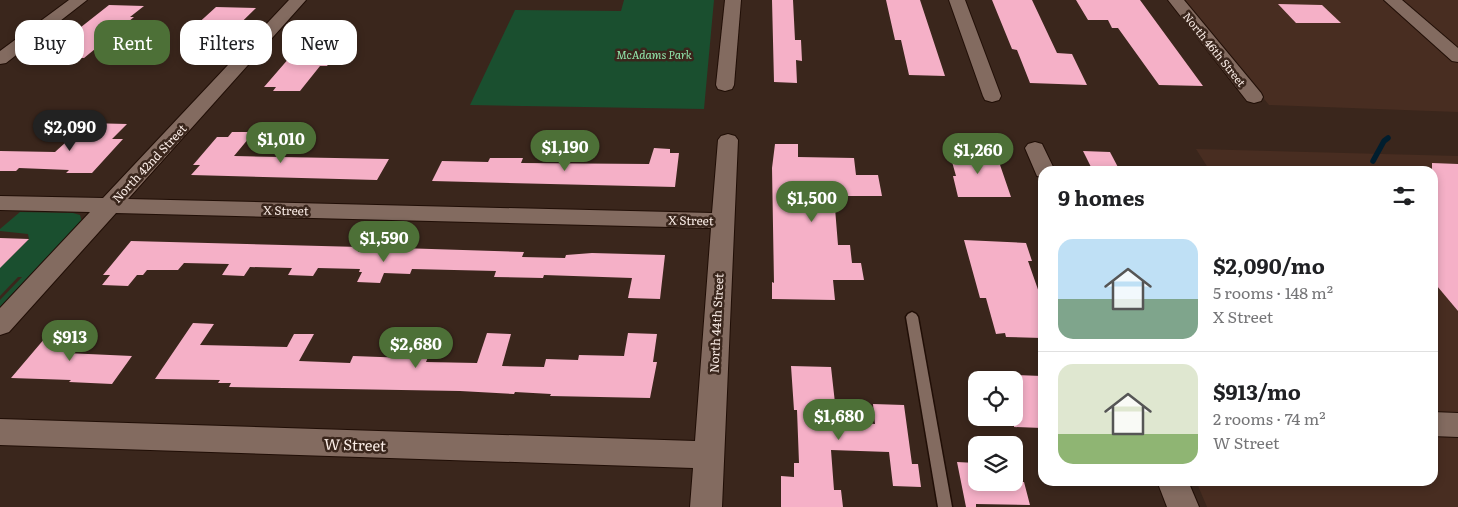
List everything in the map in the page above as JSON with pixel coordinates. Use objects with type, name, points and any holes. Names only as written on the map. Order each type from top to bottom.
[{"type":"street","points":[[0,59],[79,0]]},
{"type":"street","name":"North 42nd Street","points":[[0,325],[298,0]]},
{"type":"street","points":[[725,85],[733,0]]},
{"type":"street","points":[[957,0],[992,96]]},
{"type":"street","name":"North 46th Street","points":[[1176,0],[1254,97]]},
{"type":"street","points":[[1392,0],[1458,57]]},
{"type":"street","name":"North 44th Street","points":[[706,507],[728,140]]},
{"type":"street","points":[[1035,148],[1042,166]]},
{"type":"street","name":"X Street","points":[[0,203],[722,221]]},
{"type":"street","points":[[1438,424],[1458,425]]},
{"type":"street","name":"W Street","points":[[0,432],[709,455]]},
{"type":"street","points":[[1174,486],[1184,507]]},
{"type":"lane","points":[[912,317],[945,507]]},
{"type":"shaded area","points":[[1185,0],[1458,0],[1458,112],[1269,105]]},
{"type":"shaded area","points":[[1196,149],[1458,156],[1458,507],[1207,507],[1198,486],[1438,486],[1438,166],[1207,166]]},
{"type":"green space","name":"McAdams Park","points":[[624,0],[714,0],[704,109],[470,105],[515,10],[621,11]]},
{"type":"green space","points":[[20,212],[73,213],[80,215],[82,222],[0,310],[0,300],[22,277],[18,277],[0,296],[0,264],[5,263],[29,239],[28,234],[0,231],[0,229]]},
{"type":"building","points":[[772,0],[793,0],[795,40],[801,40],[802,61],[796,60],[797,83],[774,82]]},
{"type":"building","points":[[886,0],[920,0],[945,76],[909,75],[901,40],[895,40]]},
{"type":"building","points":[[992,0],[1032,0],[1057,53],[1072,54],[1087,85],[1030,83],[1017,50],[1012,49]]},
{"type":"building","points":[[1076,0],[1140,0],[1203,86],[1159,85],[1118,28],[1112,28],[1108,20],[1088,20]]},
{"type":"building","points":[[1278,4],[1322,5],[1341,23],[1296,23]]},
{"type":"building","points":[[109,5],[144,6],[130,17],[134,17],[130,20],[94,20],[94,50],[84,58],[84,25]]},
{"type":"building","points":[[216,7],[256,8],[244,20],[202,20]]},
{"type":"building","points":[[283,65],[328,65],[320,66],[300,91],[273,91],[276,87],[264,87]]},
{"type":"building","points":[[87,123],[127,124],[112,139],[123,139],[92,173],[66,173],[69,170],[19,168],[16,171],[0,171],[0,151],[55,152]]},
{"type":"building","points":[[232,132],[254,132],[234,156],[389,159],[377,180],[191,175],[200,165],[193,165],[217,137],[228,137]]},
{"type":"building","points":[[775,144],[798,144],[798,157],[854,158],[856,175],[878,175],[882,196],[834,196],[838,245],[850,245],[852,263],[861,263],[864,280],[833,280],[835,300],[772,299],[772,282],[774,283],[772,168]]},
{"type":"building","points":[[654,148],[670,149],[670,153],[679,153],[675,187],[432,181],[442,161],[488,162],[490,158],[523,158],[521,163],[649,164]]},
{"type":"building","points":[[949,151],[991,152],[993,159],[998,159],[1011,197],[958,197],[953,176],[956,176]]},
{"type":"building","points":[[1083,151],[1110,152],[1117,166],[1090,166]]},
{"type":"building","points":[[1432,163],[1458,164],[1458,311],[1438,287],[1438,166],[1432,166]]},
{"type":"building","points":[[0,238],[29,239],[0,268]]},
{"type":"building","points":[[964,240],[1026,243],[1032,261],[1028,261],[1038,290],[1038,338],[1006,337],[1005,333],[996,334],[986,298],[980,298]]},
{"type":"building","points":[[131,241],[360,247],[358,252],[397,253],[400,248],[524,252],[522,257],[565,258],[566,255],[592,253],[665,255],[660,299],[628,298],[632,278],[544,275],[543,278],[494,277],[496,271],[412,269],[410,274],[384,273],[380,283],[357,282],[362,272],[359,272],[360,269],[318,268],[313,276],[288,275],[292,268],[250,267],[244,276],[222,275],[229,264],[184,263],[178,270],[147,270],[143,275],[137,275],[128,286],[102,285],[110,275],[103,275]]},
{"type":"building","points":[[193,323],[214,324],[200,345],[287,347],[294,334],[314,334],[299,361],[350,363],[353,356],[408,358],[418,335],[437,335],[426,362],[477,363],[487,333],[511,334],[502,366],[544,367],[546,359],[578,360],[579,355],[624,356],[628,333],[657,334],[653,362],[657,362],[650,398],[550,396],[551,394],[515,392],[514,394],[460,391],[229,387],[231,383],[218,383],[220,380],[155,379]]},
{"type":"building","points":[[51,331],[84,331],[66,353],[132,356],[112,384],[69,382],[71,380],[11,378]]},
{"type":"building","points":[[791,366],[831,367],[837,421],[875,424],[873,404],[904,405],[912,464],[918,464],[921,487],[893,486],[889,452],[831,450],[834,490],[841,490],[843,507],[781,507],[781,476],[794,477],[794,463],[799,463],[797,410],[794,410]]},
{"type":"building","points":[[1023,375],[1038,376],[1038,428],[1014,427],[1023,426]]},
{"type":"building","points":[[957,462],[968,463],[968,491],[1023,491],[1024,482],[1030,505],[976,504],[976,507],[966,507]]},
{"type":"waterway","points":[[1373,161],[1384,141],[1388,138]]}]
